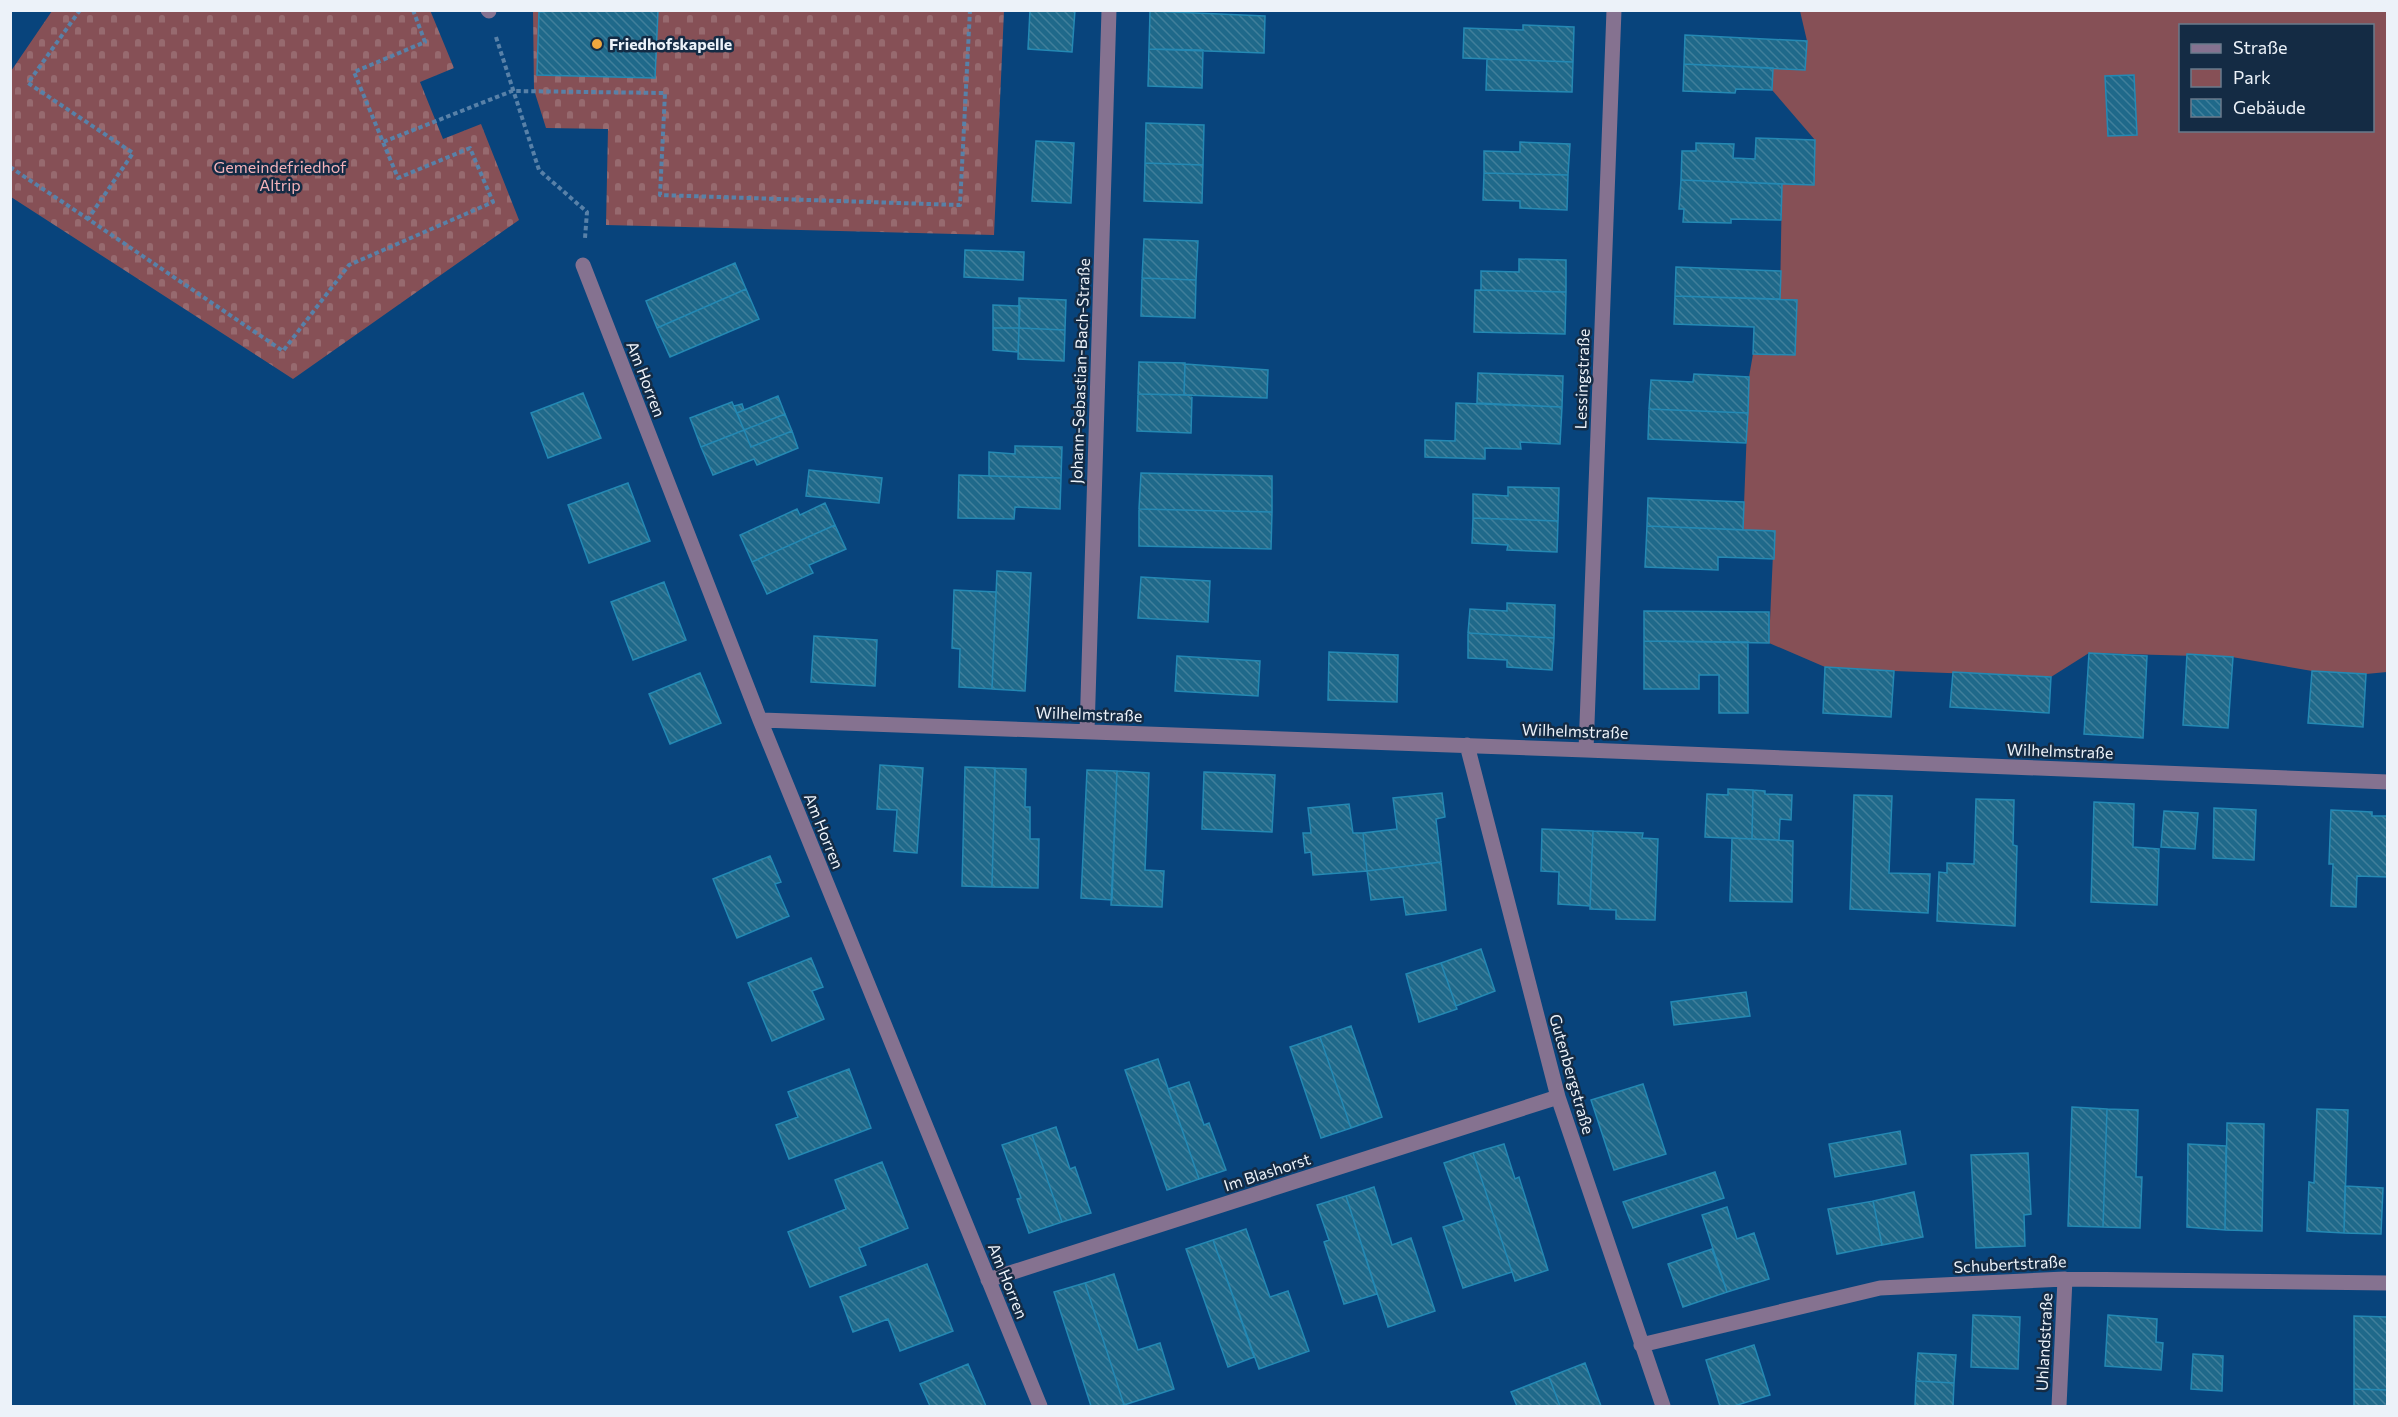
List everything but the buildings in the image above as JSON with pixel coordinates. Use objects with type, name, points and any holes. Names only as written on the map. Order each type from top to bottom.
[{"type":"street","name":"Johann-Sebastian-Bach-Straße","points":[[1087,732],[1109,10]]},
{"type":"street","name":"Lessingstraße","points":[[1586,750],[1614,10]]},
{"type":"street","name":"Am Horren","points":[[583,265],[760,720],[1040,1407]]},
{"type":"street","name":"Wilhelmstraße","points":[[760,720],[1467,745],[2388,783]]},
{"type":"street","name":"Gutenbergstraße","points":[[1467,745],[1558,1097],[1663,1407]]},
{"type":"street","name":"Im Blashorst","points":[[988,1280],[1558,1097]]},
{"type":"street","name":"Schubertstraße","points":[[1641,1345],[1880,1288],[2065,1279],[2388,1283]]},
{"type":"street","name":"Uhlandstraße","points":[[2059,1407],[2065,1279]]},
{"type":"path","points":[[80,10],[28,83],[133,153],[88,219]]},
{"type":"path","points":[[10,167],[283,351],[349,265],[493,202],[470,148],[398,178],[354,72],[425,42],[413,10]]},
{"type":"path","points":[[383,142],[512,91],[665,93],[660,195],[960,205],[970,10]]},
{"type":"path","points":[[488,11],[539,170],[587,212],[583,265]]},
{"type":"green space","name":"Gemeindefriedhof Altrip","points":[[430,10],[454,68],[420,82],[443,139],[481,124],[519,220],[293,379],[11,197],[11,71],[52,11]]},
{"type":"green space","points":[[533,11],[1004,11],[994,235],[606,225],[608,129],[546,128],[534,90]]},
{"type":"green space","points":[[1800,11],[2387,11],[2387,672],[2366,674],[2312,671],[2232,657],[2089,653],[2051,677],[1894,671],[1825,667],[1769,643],[1774,531],[1743,530],[1749,377],[1753,354],[1795,355],[1797,300],[1780,299],[1782,184],[1814,184],[1815,140],[1772,90],[1773,68],[1805,69],[1807,41]]},
{"type":"place","name":"Friedhofskapelle","points":[[597,44]]}]
